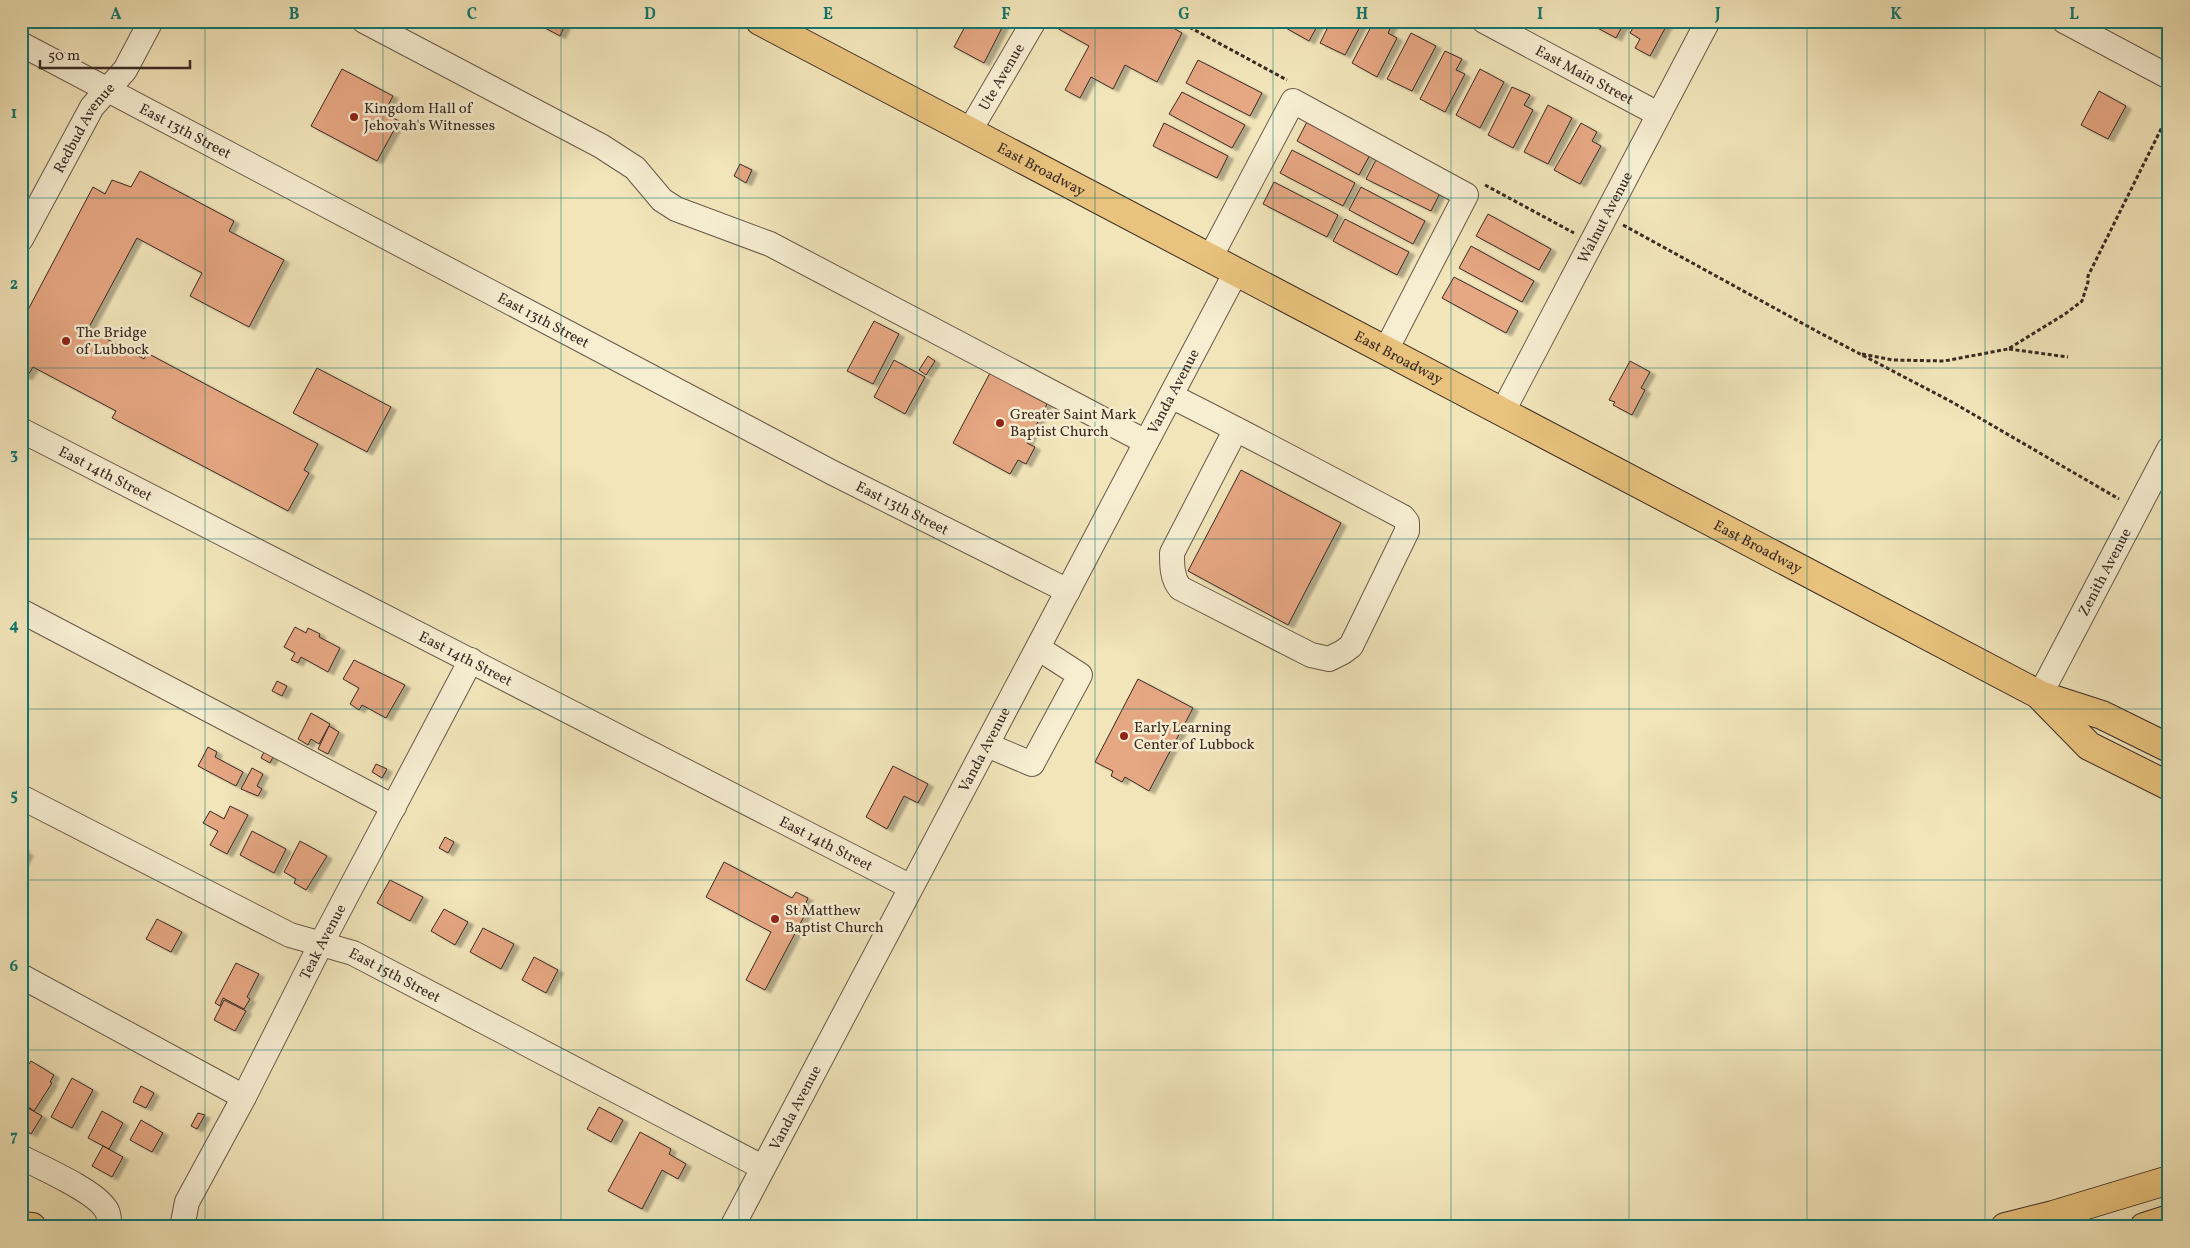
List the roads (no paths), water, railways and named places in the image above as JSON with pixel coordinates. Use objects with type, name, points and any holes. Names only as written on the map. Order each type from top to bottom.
[{"type":"main road","name":"East Broadway","points":[[760,21],[2040,695],[2102,715],[2169,748]]},
{"type":"main road","name":"East Broadway","points":[[2040,695],[2089,746],[2169,786]]},
{"type":"main road","points":[[2005,1227],[2053,1215],[2169,1180]]},
{"type":"main road","points":[[2144,1227],[2169,1219]]},
{"type":"main road","points":[[21,1226],[32,1227]]},
{"type":"street","name":"Redbud Avenue","points":[[22,235],[92,107],[125,70],[151,21]]},
{"type":"street","points":[[364,21],[601,146],[635,168],[662,200],[676,209],[770,244],[1146,442]]},
{"type":"street","name":"Ute Avenue","points":[[970,132],[1034,21]]},
{"type":"street","name":"East Main Street","points":[[1484,21],[1658,114]]},
{"type":"street","name":"Walnut Avenue","points":[[1502,413],[1708,21]]},
{"type":"street","points":[[2064,21],[2169,77]]},
{"type":"street","name":"East 13th Street","points":[[21,44],[832,473],[1068,591]]},
{"type":"street","points":[[1210,258],[1293,101],[1466,196],[1386,350]]},
{"type":"street","name":"Vanda Avenue","points":[[732,1227],[1236,272]]},
{"type":"street","points":[[1170,396],[1236,429],[1403,517],[1407,522],[1406,531],[1350,646],[1329,660],[1311,655],[1180,588],[1175,582],[1172,553],[1236,429]]},
{"type":"street","name":"East 14th Street","points":[[24,436],[471,660],[911,888]]},
{"type":"street","name":"Zenith Avenue","points":[[2040,695],[2169,449]]},
{"type":"street","points":[[21,611],[394,807]]},
{"type":"street","points":[[986,745],[1032,764],[1080,676],[1038,648]]},
{"type":"street","name":"Teak Avenue","points":[[182,1227],[188,1202],[321,944],[471,660]]},
{"type":"street","name":"East 15th Street","points":[[21,797],[290,935],[353,953],[762,1167]]},
{"type":"street","points":[[21,976],[244,1096]]},
{"type":"street","points":[[21,1157],[100,1202],[107,1209],[110,1227]]},
{"type":"place","name":"Kingdom Hall of Jehovah's Witnesses","points":[[354,117]]},
{"type":"place","name":"The Bridge of Lubbock","points":[[66,341]]},
{"type":"place","name":"Greater Saint Mark Baptist Church","points":[[1000,423]]},
{"type":"place","name":"Early Learning Center of Lubbock","points":[[1124,736]]},
{"type":"place","name":"St Matthew Baptist Church","points":[[775,919]]}]
